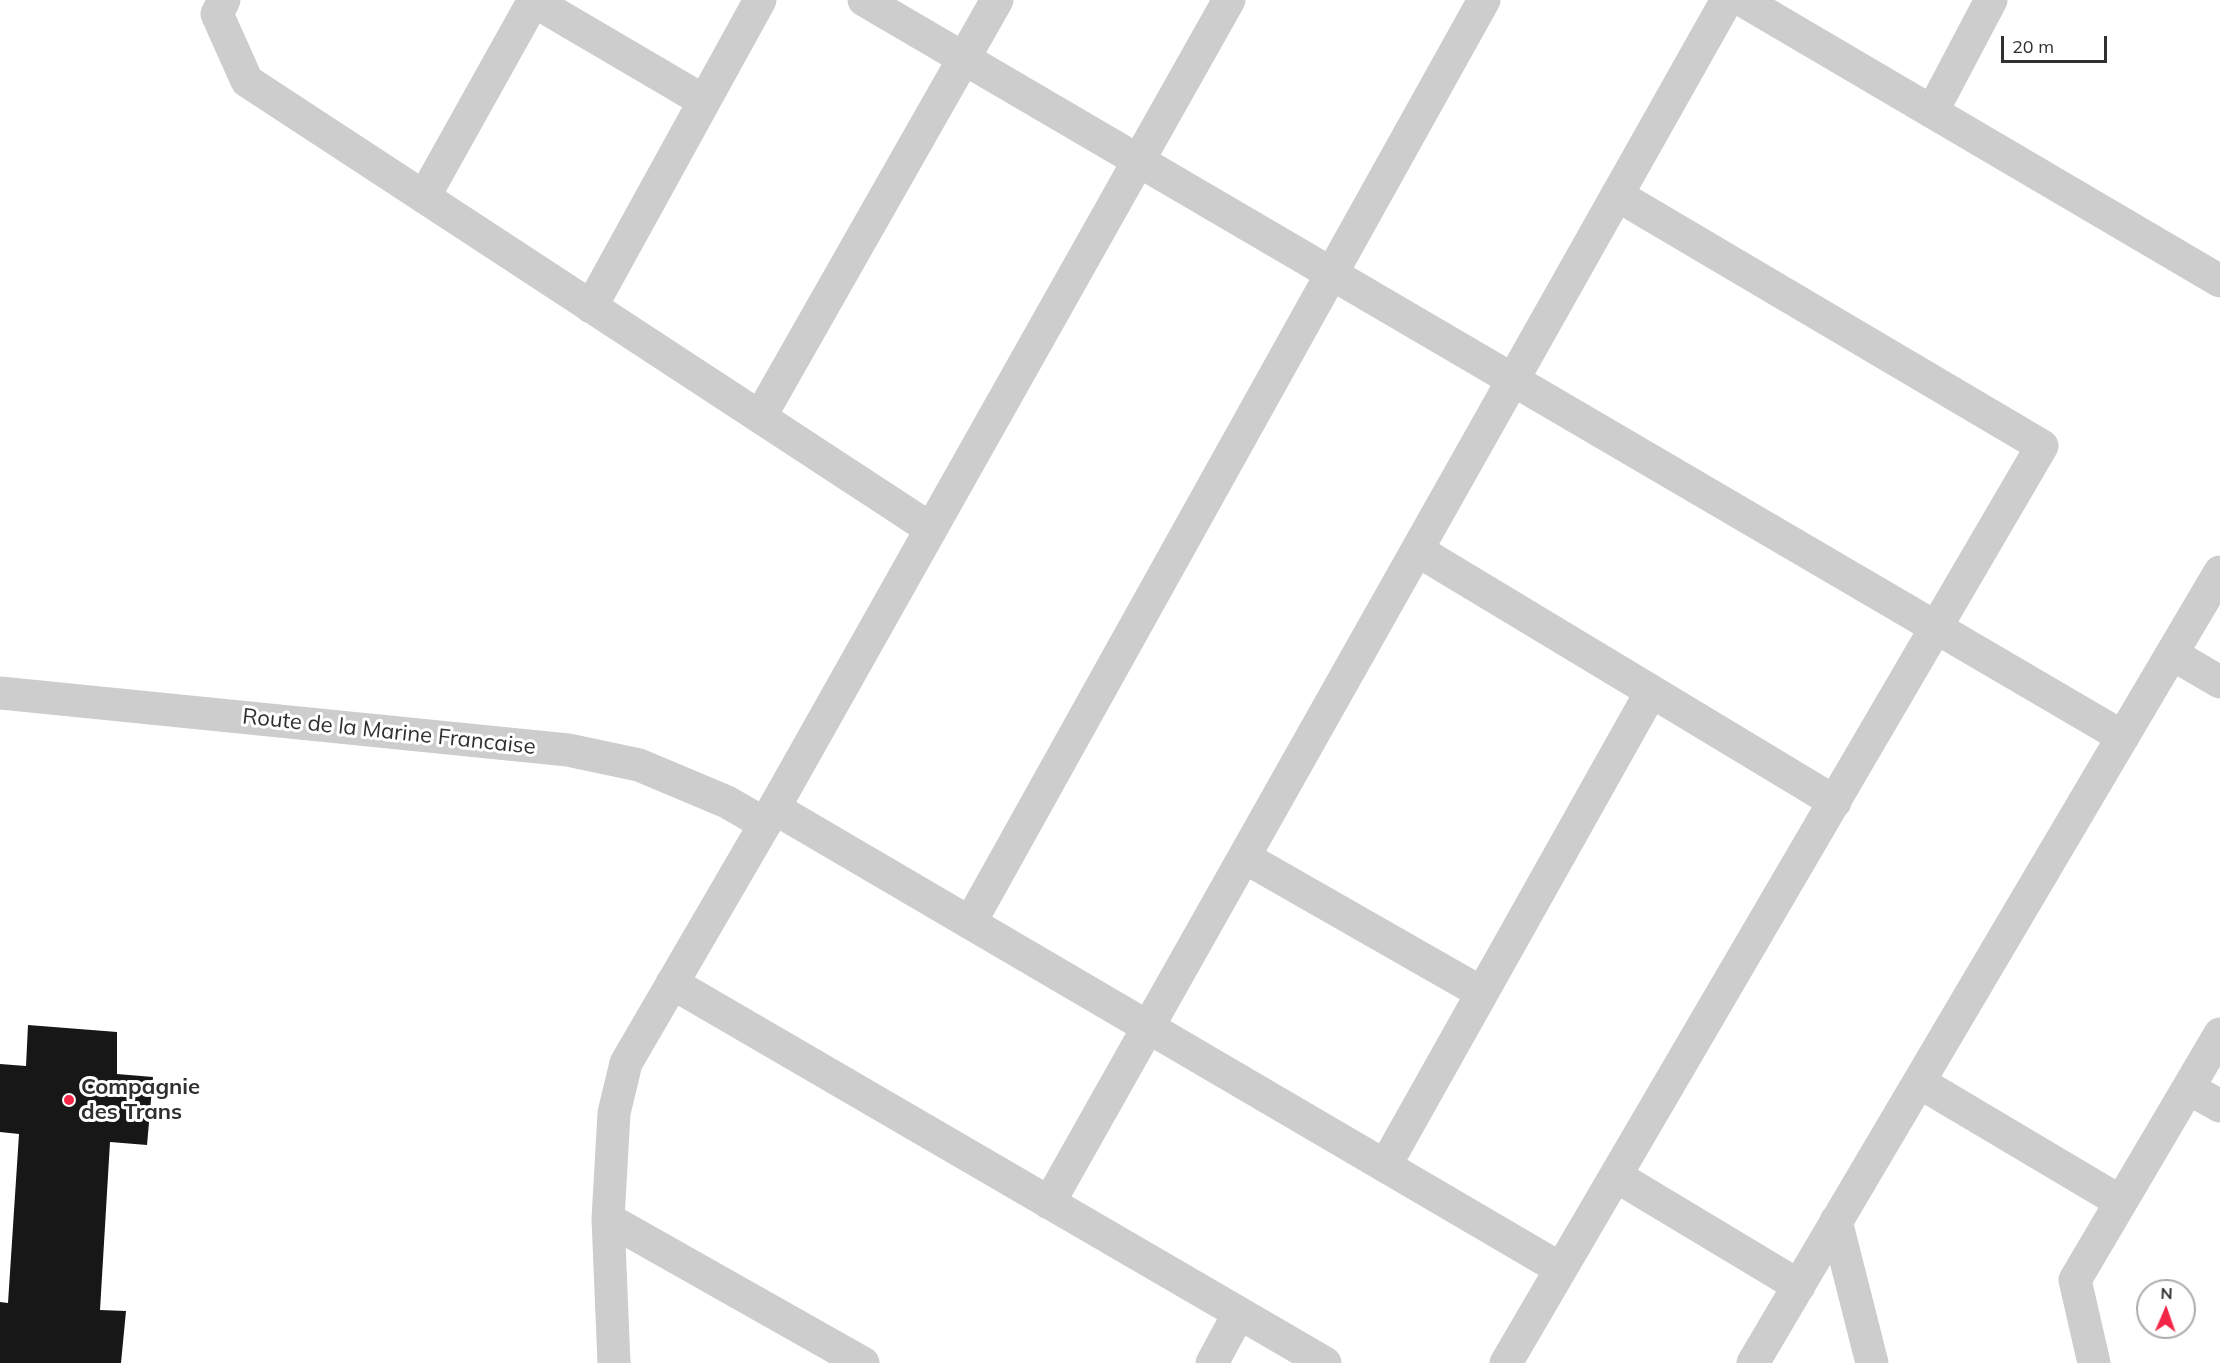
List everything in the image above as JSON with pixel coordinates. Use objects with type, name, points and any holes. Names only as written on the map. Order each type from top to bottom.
[{"type":"street","points":[[224,0],[217,14],[248,81],[931,529]]},
{"type":"street","points":[[424,197],[533,0],[704,100]]},
{"type":"street","points":[[591,307],[760,0]]},
{"type":"street","points":[[864,0],[2123,737]]},
{"type":"street","points":[[760,417],[997,0]]},
{"type":"street","points":[[614,1363],[608,1219],[614,1113],[626,1062],[770,816],[1229,0]]},
{"type":"street","points":[[969,923],[1484,0]]},
{"type":"street","points":[[1049,1203],[1727,0]]},
{"type":"street","points":[[1742,0],[2220,281]]},
{"type":"street","points":[[1932,112],[1991,0]]},
{"type":"street","points":[[1506,1363],[2042,446],[1617,195]]},
{"type":"street","points":[[1417,550],[1834,802]]},
{"type":"street","points":[[1753,1363],[2220,572]]},
{"type":"street","points":[[2172,654],[2220,682]]},
{"type":"street","points":[[1385,1166],[1650,692]]},
{"type":"street","name":"Route de la Marine Francaise","points":[[0,693],[568,750],[639,765],[727,802],[770,816],[969,923],[1561,1269]]},
{"type":"street","points":[[1244,857],[1482,993]]},
{"type":"street","points":[[672,984],[1325,1363]]},
{"type":"street","points":[[2094,1363],[2075,1280],[2220,1034]]},
{"type":"street","points":[[1919,1082],[2121,1202]]},
{"type":"street","points":[[2188,1088],[2220,1106]]},
{"type":"street","points":[[1616,1176],[1799,1286]]},
{"type":"street","points":[[608,1219],[863,1363]]},
{"type":"street","points":[[1836,1221],[1872,1363]]},
{"type":"street","points":[[1212,1363],[1239,1313]]},
{"type":"building","points":[[28,1025],[117,1032],[117,1074],[153,1077],[147,1145],[110,1142],[100,1310],[126,1311],[121,1363],[0,1363],[0,1302],[8,1303],[19,1134],[0,1132],[0,1064],[26,1066]]},
{"type":"place","name":"Compagnie des Trans","points":[[69,1100]]}]
